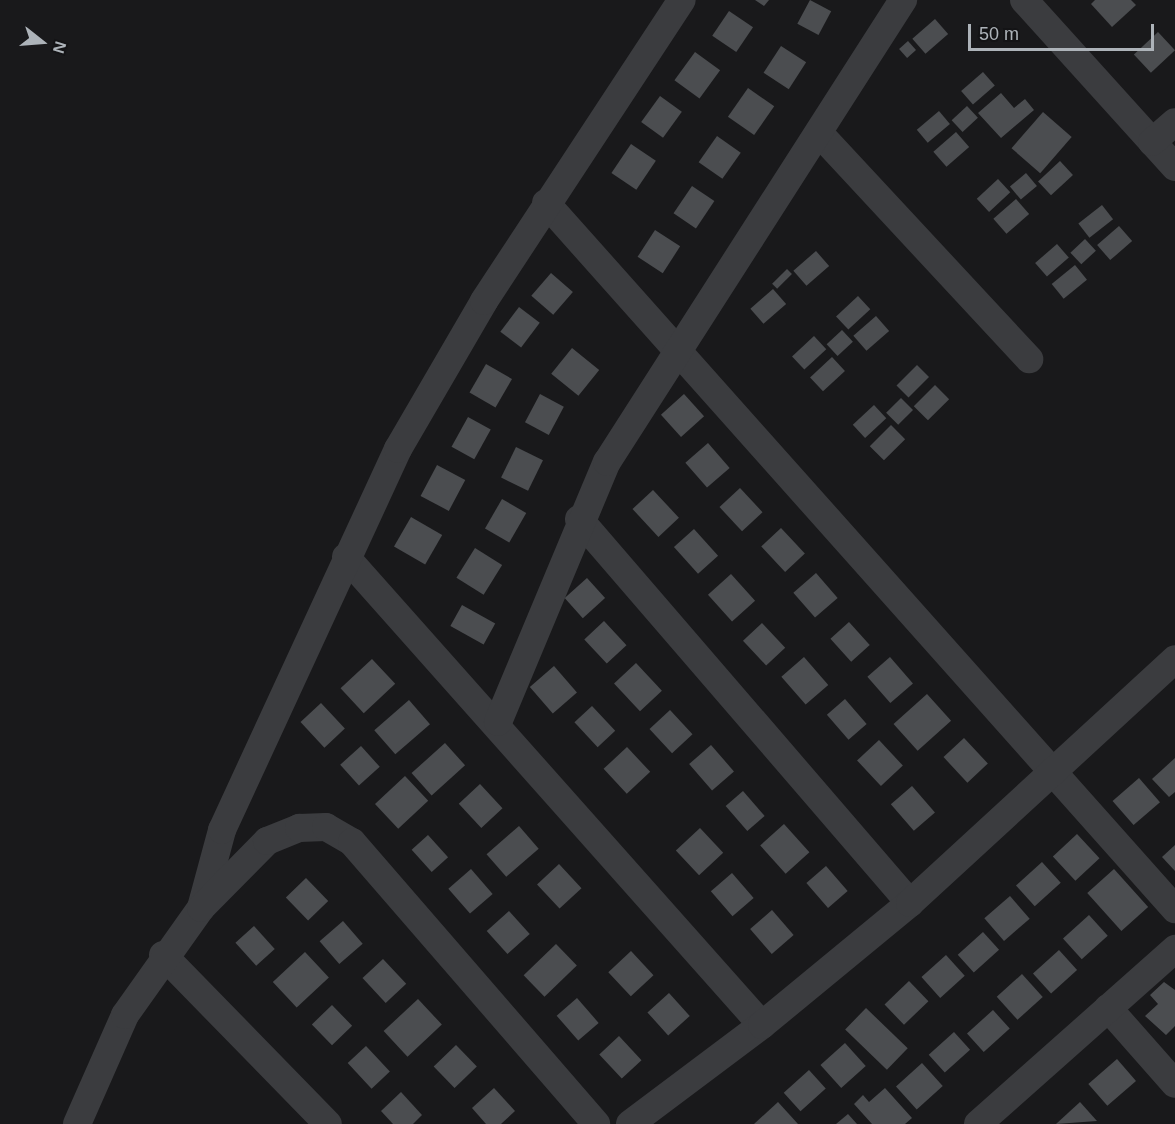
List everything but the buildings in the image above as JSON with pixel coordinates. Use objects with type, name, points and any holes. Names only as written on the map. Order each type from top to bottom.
[{"type":"street","points":[[201,908],[222,830],[346,557],[398,449],[546,203],[682,0]]},
{"type":"street","points":[[498,722],[579,519],[678,345],[819,133],[903,0]]},
{"type":"street","points":[[1024,0],[1175,167]]},
{"type":"street","points":[[1152,142],[1175,122]]},
{"type":"street","points":[[819,133],[1029,359]]},
{"type":"street","points":[[546,203],[678,345],[1050,772],[1175,909]]},
{"type":"street","points":[[579,519],[910,903]]},
{"type":"street","points":[[346,557],[498,722],[762,1025]]},
{"type":"street","points":[[630,1124],[762,1025],[910,903],[1175,658]]},
{"type":"street","points":[[77,1124],[125,1015],[163,955],[201,908],[267,841],[299,828],[339,831],[596,1124]]},
{"type":"street","points":[[978,1124],[1175,950]]},
{"type":"street","points":[[163,955],[328,1124]]},
{"type":"street","points":[[1108,1008],[1175,1084]]}]
